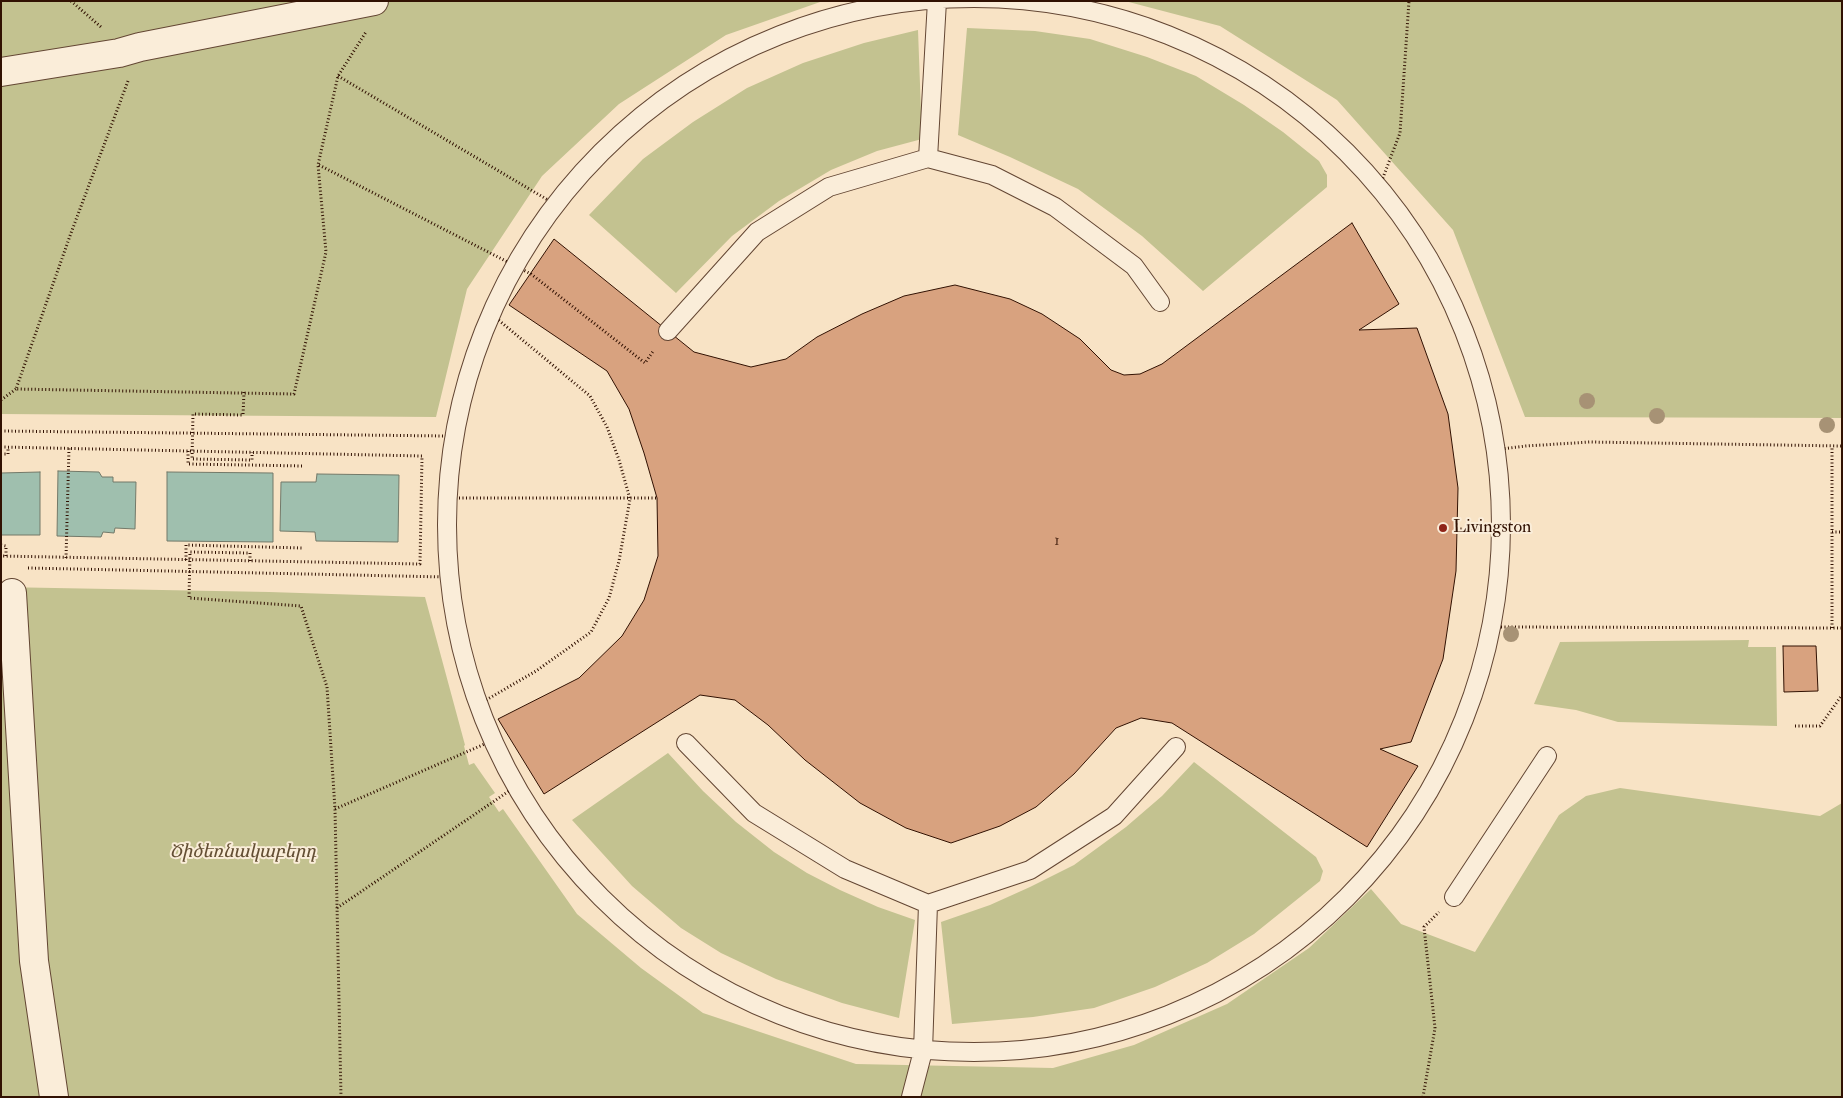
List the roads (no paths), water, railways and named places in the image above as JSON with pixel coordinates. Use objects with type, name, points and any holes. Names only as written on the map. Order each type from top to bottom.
[{"type":"street","points":[[1,72],[119,53],[140,47],[372,14]]},
{"type":"street","points":[[16,581],[34,962],[54,1097]]},
{"type":"lane","points":[[928,158],[938,3]]},
{"type":"lane","points":[[938,3],[1062,6],[1174,38],[1291,100],[1379,188],[1462,302],[1491,378],[1501,449],[1508,528],[1501,627],[1480,698],[1458,744],[1420,808],[1368,873],[1329,909],[1266,957],[1202,995],[1134,1022],[1062,1041],[988,1048],[923,1051],[824,1030],[740,997],[664,949],[597,888],[539,825],[512,789],[487,743],[456,659],[445,577],[445,498],[448,436],[464,348],[508,260],[553,203],[660,107],[743,59],[850,22],[938,3]]},
{"type":"lane","points":[[668,331],[757,232],[829,187],[928,158],[992,175],[1055,207],[1134,266],[1160,302]]},
{"type":"lane","points":[[686,743],[754,813],[845,869],[928,904],[1030,870],[1114,816],[1176,747]]},
{"type":"lane","points":[[1454,897],[1548,756]]},
{"type":"lane","points":[[911,1097],[923,1051],[928,904]]},
{"type":"place","name":"Livingston","points":[[1443,528]]},
{"type":"park label","name":"Ծիծեռնակաբերդ","points":[[243,853]]}]
